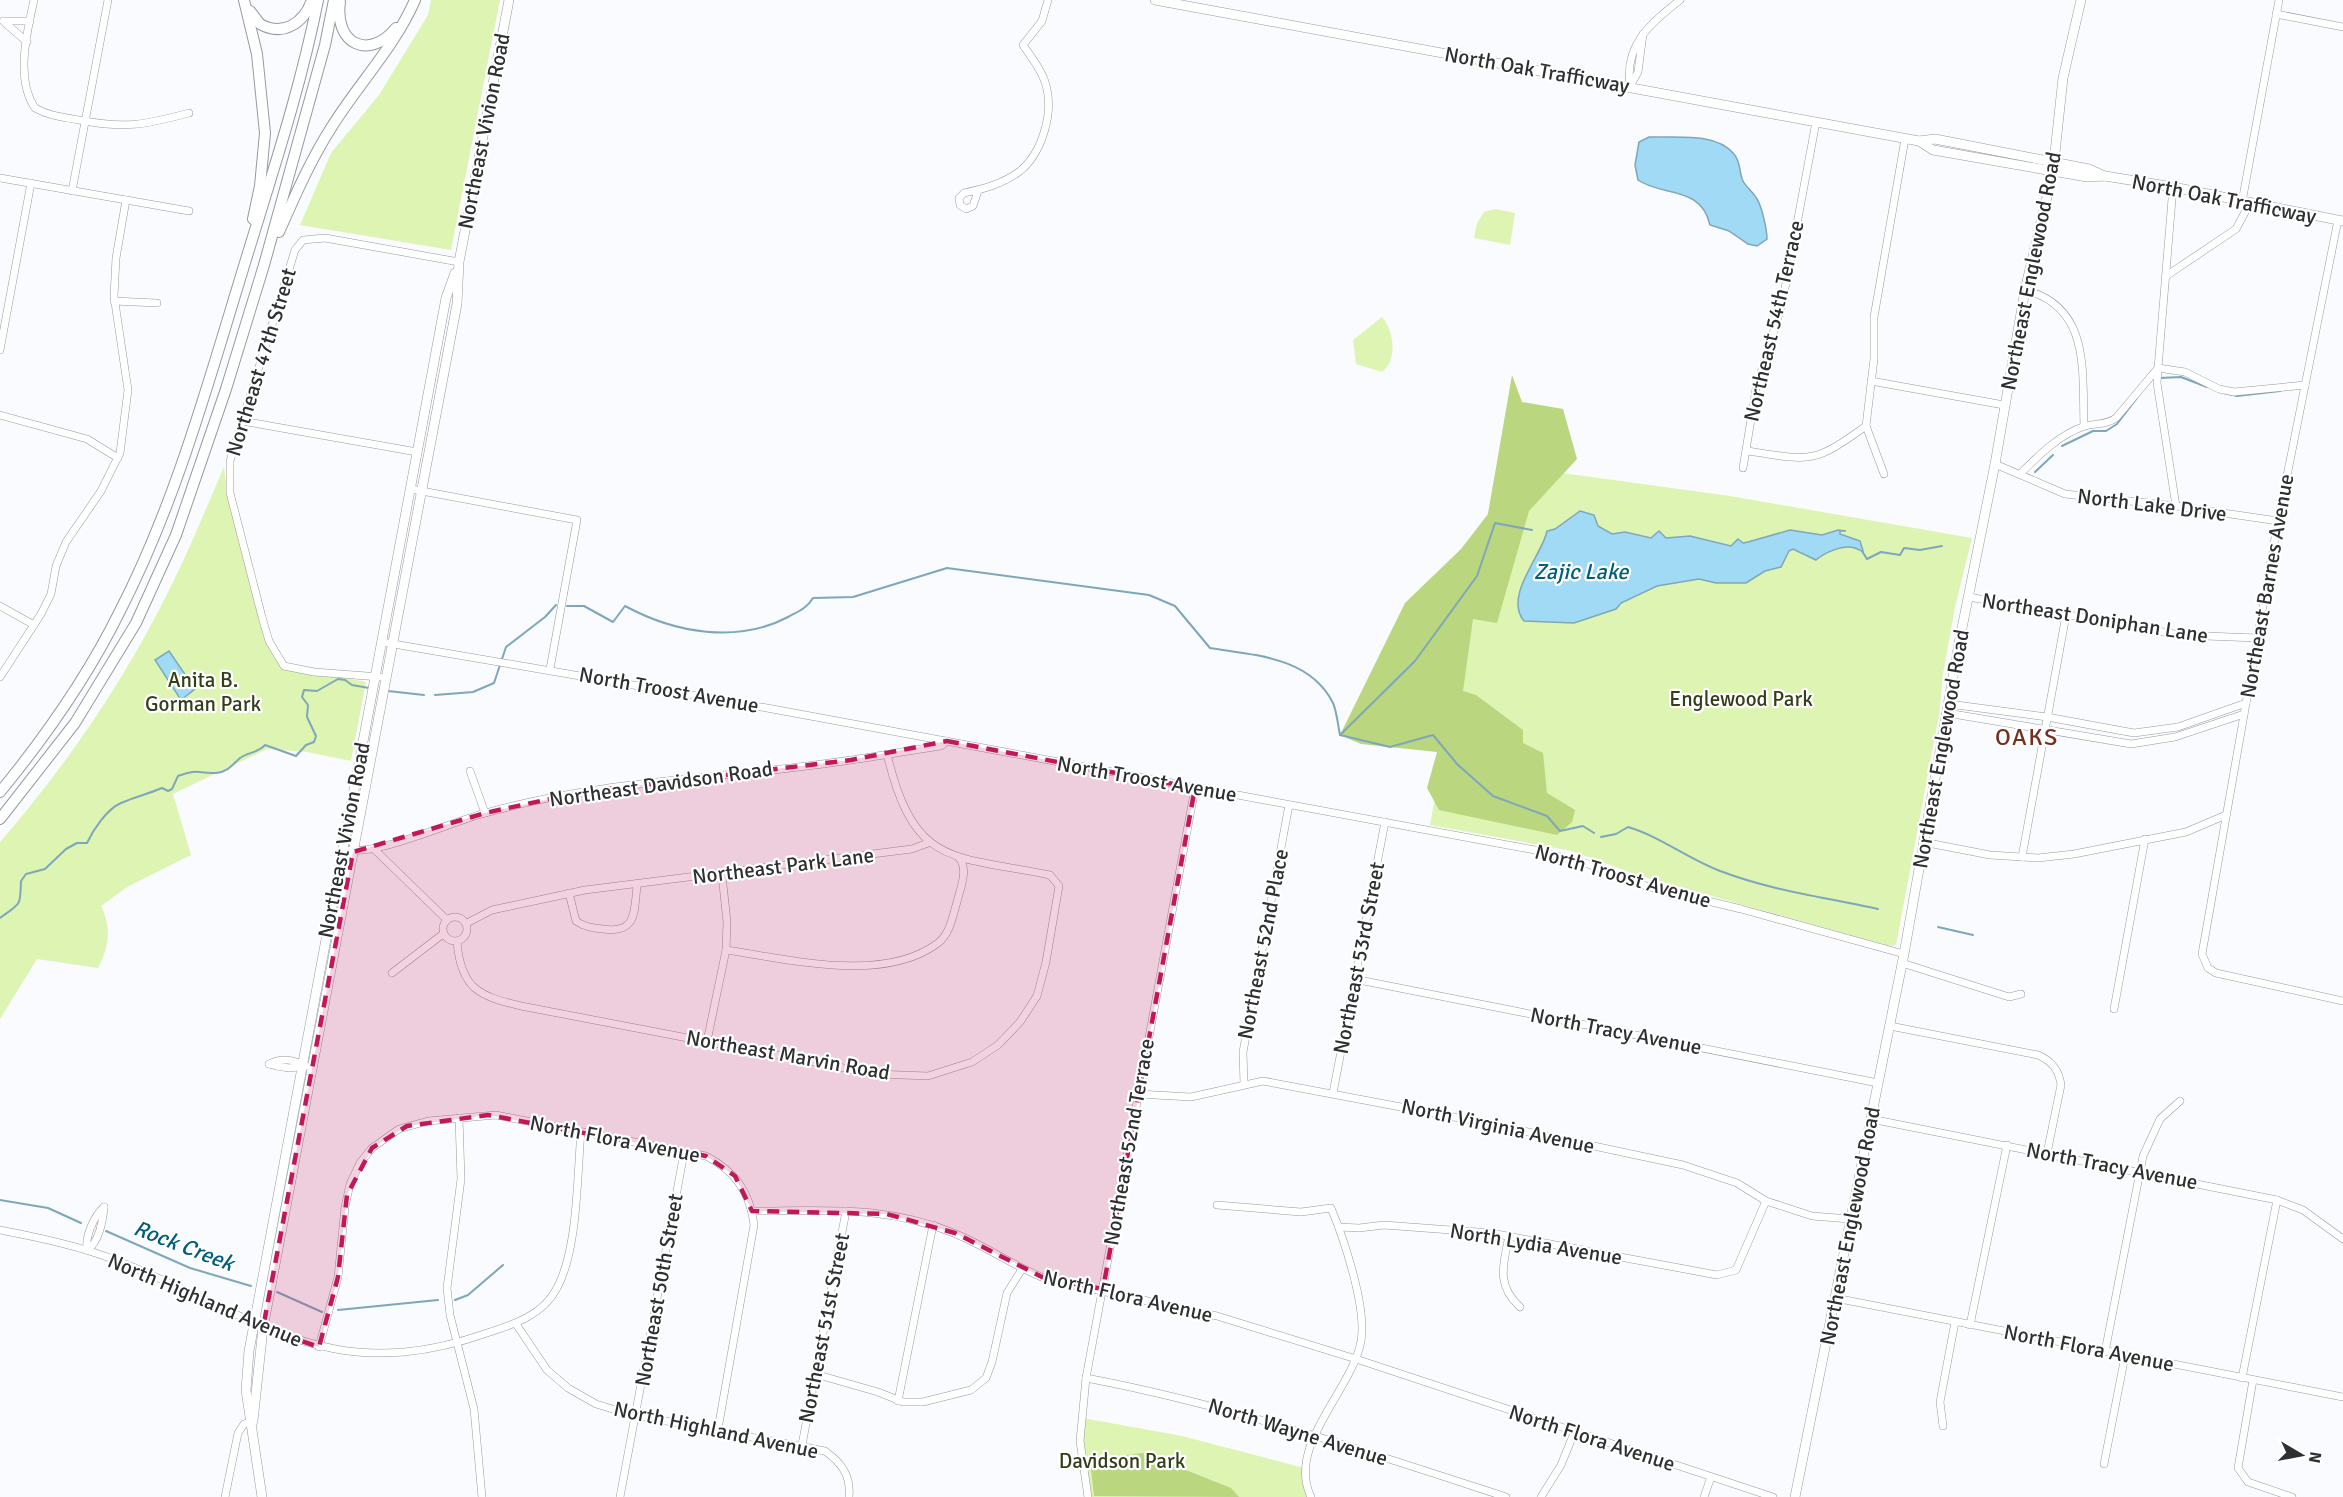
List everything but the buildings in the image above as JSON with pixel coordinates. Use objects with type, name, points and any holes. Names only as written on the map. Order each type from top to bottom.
[{"type":"highway","points":[[244,0],[257,54],[265,133],[251,242]]},
{"type":"highway","points":[[249,0],[254,18],[264,26],[276,29],[297,23],[304,16],[312,0]]},
{"type":"highway","points":[[0,792],[49,728],[88,670],[138,575],[182,464],[305,66],[318,0]]},
{"type":"highway","points":[[0,819],[75,723],[136,623],[176,535],[226,389],[264,265],[326,45],[334,0]]},
{"type":"highway","points":[[340,0],[338,17],[341,29],[351,40],[365,46],[378,43],[389,36],[398,25],[408,0]]},
{"type":"highway","points":[[264,265],[317,151],[345,106],[392,45],[415,0]]},
{"type":"main road","name":"Northeast Vivion Road","points":[[262,1497],[246,1390],[253,1324],[417,452],[447,298],[459,262],[508,0]]},
{"type":"main road","name":"North Oak Trafficway","points":[[1155,0],[1905,139],[1919,141],[1935,139],[2053,167],[2089,169],[2105,176],[2173,187],[2340,221]]},
{"type":"main road","name":"Northeast Englewood Road","points":[[1795,1497],[1903,958],[2025,290],[2053,167],[2063,78],[2081,0]]},
{"type":"main road","name":"Northeast Vivion Road","points":[[252,1420],[263,1328],[457,304],[459,262]]},
{"type":"main road","points":[[314,1002],[322,1016]]},
{"type":"street","points":[[34,0],[27,42],[25,85],[35,108],[49,115],[110,126],[135,126],[189,113]]},
{"type":"street","points":[[72,191],[108,0]]},
{"type":"street","points":[[978,192],[1019,172],[1029,161],[1044,133],[1049,100],[1046,84],[1023,45],[1041,21],[1047,0]]},
{"type":"street","points":[[1630,87],[1628,70],[1636,41],[1658,17],[1680,0]]},
{"type":"street","points":[[2166,276],[2236,228],[2246,203],[2279,0]]},
{"type":"street","points":[[2276,14],[2343,27]]},
{"type":"street","points":[[2,22],[30,21]]},
{"type":"street","points":[[2,22],[27,42]]},
{"type":"street","name":"Northeast 54th Terrace","points":[[1743,468],[1756,389],[1782,304],[1816,122]]},
{"type":"street","points":[[1884,474],[1866,426],[1875,359],[1874,317],[1905,139]]},
{"type":"street","points":[[0,178],[189,211]]},
{"type":"street","points":[[0,350],[31,183]]},
{"type":"street","points":[[2173,187],[2157,383],[2176,506]]},
{"type":"street","points":[[0,677],[51,594],[56,566],[66,542],[101,491],[118,458],[128,390],[114,301],[116,258],[126,200]]},
{"type":"street","name":"Northeast Barnes Avenue","points":[[2340,221],[2278,521],[2202,954],[2208,968],[2216,973],[2343,1001]]},
{"type":"street","name":"Northeast 47th Street","points":[[386,678],[314,672],[284,666],[269,641],[230,493],[230,462],[295,250],[305,239],[325,238],[459,262]]},
{"type":"street","points":[[2025,290],[2045,297],[2058,306],[2078,336],[2082,357],[2084,426]]},
{"type":"street","points":[[114,301],[157,303]]},
{"type":"street","points":[[2158,368],[2185,372],[2219,388],[2234,392],[2305,385]]},
{"type":"street","points":[[2021,473],[2055,442],[2084,426],[2110,422],[2158,368]]},
{"type":"street","points":[[1871,381],[2004,405]]},
{"type":"street","points":[[0,415],[87,439],[118,458]]},
{"type":"street","points":[[242,421],[417,452]]},
{"type":"street","points":[[1748,448],[1748,451],[1810,459],[1828,452],[1866,426]]},
{"type":"street","name":"North Lake Drive","points":[[1995,464],[2021,473],[2065,494],[2176,506],[2278,521]]},
{"type":"street","points":[[411,489],[577,520],[550,669]]},
{"type":"street","name":"Northeast Doniphan Lane","points":[[1969,597],[2180,635],[2258,638]]},
{"type":"street","points":[[0,606],[34,625]]},
{"type":"street","points":[[2022,857],[2066,615]]},
{"type":"street","name":"North Troost Avenue","points":[[382,642],[550,669],[1546,852],[1646,886],[1752,912],[1903,958],[2009,997],[2021,994]]},
{"type":"street","points":[[1948,708],[2048,717],[2119,732],[2149,733],[2178,727],[2246,703]]},
{"type":"street","points":[[1948,708],[2115,742],[2146,743],[2175,737],[2244,714]]},
{"type":"street","name":"Northeast Davidson Road","points":[[343,850],[353,852],[374,849],[485,813],[624,785],[851,760],[941,746],[947,741]]},
{"type":"street","points":[[726,950],[819,965],[870,965],[912,958],[940,942],[952,922],[964,870],[961,860],[955,855],[928,843],[905,811],[894,785],[887,754]]},
{"type":"street","points":[[470,771],[485,813]]},
{"type":"street","name":"Northeast 52nd Terrace","points":[[1088,1497],[1080,1441],[1086,1378],[1195,788]]},
{"type":"street","name":"Northeast 52nd Place","points":[[1244,1084],[1243,1052],[1289,805]]},
{"type":"street","points":[[1923,842],[1990,855],[2022,857],[2074,854],[2186,832],[2226,815]]},
{"type":"street","name":"Northeast 53rd Street","points":[[1334,1093],[1385,822]]},
{"type":"street","points":[[2114,1009],[2145,839]]},
{"type":"street","name":"Northeast Park Lane","points":[[467,923],[492,910],[569,893],[912,849],[928,843]]},
{"type":"street","points":[[374,849],[447,920],[460,919],[467,923],[465,934],[457,942],[443,934],[442,928],[447,920]]},
{"type":"street","name":"Northeast Marvin Road","points":[[457,942],[463,973],[472,987],[483,995],[521,1006],[887,1075],[928,1076],[972,1062],[998,1045],[1020,1022],[1036,996],[1058,904],[1059,886],[1050,875],[970,862],[955,855]]},
{"type":"street","points":[[707,1041],[726,950],[727,922],[722,875]]},
{"type":"street","points":[[569,893],[576,921],[590,927],[618,931],[626,928],[631,920],[637,886]]},
{"type":"street","points":[[392,974],[443,934]]},
{"type":"street","name":"North Tracy Avenue","points":[[1354,979],[1878,1083]]},
{"type":"street","points":[[1890,1026],[2038,1055],[2052,1063],[2057,1070],[2061,1085],[2046,1153]]},
{"type":"street","points":[[302,1065],[313,1067]]},
{"type":"street","name":"North Virginia Avenue","points":[[1138,1094],[1191,1097],[1263,1081],[1334,1093],[1683,1165],[1737,1183],[1766,1201],[1823,1218],[1850,1219]]},
{"type":"street","points":[[2105,1352],[2140,1173],[2153,1131],[2160,1119],[2180,1101]]},
{"type":"street","name":"North Flora Avenue","points":[[319,1347],[338,1277],[345,1207],[355,1174],[366,1154],[381,1139],[399,1129],[428,1121],[496,1115],[706,1156],[721,1164],[741,1183],[753,1210],[846,1210],[887,1214],[933,1226],[978,1244],[1022,1269],[1046,1279],[1103,1289],[1217,1316],[1356,1359],[1773,1497]]},
{"type":"street","points":[[459,1118],[460,1189],[447,1288],[474,1409],[482,1497]]},
{"type":"street","name":"North Tracy Avenue","points":[[1871,1119],[2277,1200],[2302,1210],[2343,1239]]},
{"type":"street","name":"North Highland Avenue","points":[[0,1230],[87,1250],[144,1272],[253,1324],[319,1347],[384,1354],[425,1352],[458,1344],[516,1323],[544,1306],[558,1286],[568,1257],[581,1132]]},
{"type":"street","points":[[1970,1325],[2007,1145]]},
{"type":"street","name":"Northeast 50th Street","points":[[620,1497],[684,1153]]},
{"type":"street","points":[[2242,1378],[2277,1200]]},
{"type":"street","name":"North Lydia Avenue","points":[[1339,1227],[1416,1226],[1509,1236],[1717,1275],[1732,1273],[1739,1266],[1766,1201]]},
{"type":"street","points":[[1217,1205],[1301,1212],[1331,1208],[1339,1227],[1362,1318],[1361,1343],[1348,1378],[1332,1399],[1308,1452],[1304,1468],[1311,1497]]},
{"type":"street","points":[[104,1206],[104,1217],[94,1246],[87,1250],[86,1244],[96,1214],[104,1206]]},
{"type":"street","points":[[718,1429],[754,1238],[753,1210]]},
{"type":"street","name":"Northeast 51st Street","points":[[802,1445],[846,1210]]},
{"type":"street","points":[[898,1401],[933,1226]]},
{"type":"street","points":[[1509,1236],[1503,1264],[1504,1280],[1507,1295],[1520,1307]]},
{"type":"street","points":[[815,1374],[878,1392],[898,1401],[923,1402],[971,1390],[986,1378],[992,1362],[1006,1293],[1022,1269]]},
{"type":"street","name":"North Flora Avenue","points":[[1835,1298],[2343,1397]]},
{"type":"street","points":[[1943,1426],[1940,1402],[1955,1322]]},
{"type":"street","name":"North Highland Avenue","points":[[516,1323],[538,1359],[562,1384],[596,1404],[636,1416],[718,1429],[825,1451],[842,1466],[848,1479],[849,1497]]},
{"type":"street","points":[[2104,1464],[2125,1356]]},
{"type":"street","name":"North Wayne Avenue","points":[[1086,1378],[1163,1392],[1316,1436],[1506,1497]]},
{"type":"street","points":[[2253,1380],[2237,1459],[2240,1474],[2248,1482],[2292,1497]]},
{"type":"street","points":[[225,1497],[238,1433],[252,1420]]},
{"type":"street","points":[[1541,1497],[1561,1465],[1574,1433]]},
{"type":"street","points":[[1704,1497],[1711,1477]]},
{"type":"highlighted area","points":[[947,741],[1195,788],[1103,1289],[1046,1279],[955,1233],[887,1214],[752,1211],[735,1176],[706,1156],[488,1115],[407,1126],[372,1148],[347,1195],[338,1277],[319,1347],[263,1328],[353,852],[485,813],[582,792],[851,760]]},
{"type":"green space","points":[[431,0],[500,0],[451,250],[300,225],[331,153],[379,95],[428,15]]},
{"type":"green space","points":[[1495,209],[1515,213],[1510,245],[1474,238],[1477,223],[1484,212]]},
{"type":"green space","points":[[1382,317],[1391,337],[1392,353],[1387,367],[1382,372],[1356,364],[1353,340]]},
{"type":"green space","points":[[1512,375],[1522,402],[1563,409],[1577,459],[1529,511],[1497,623],[1473,619],[1463,691],[1476,695],[1523,730],[1523,743],[1543,753],[1547,793],[1575,810],[1572,822],[1557,835],[1439,810],[1427,788],[1437,752],[1361,744],[1340,735],[1405,603],[1461,549],[1488,514]]},
{"type":"green space","name":"Englewood Park","points":[[1497,464],[1730,496],[1972,538],[1955,607],[1943,674],[1939,715],[1896,945],[1889,946],[1637,875],[1572,851],[1430,825]]},
{"type":"green space","name":"Anita B. Gorman Park","points":[[224,467],[228,499],[258,616],[262,617],[269,641],[284,665],[366,682],[351,761],[307,752],[267,749],[173,794],[191,855],[127,887],[101,906],[107,922],[108,937],[105,953],[98,968],[37,959],[0,1019],[0,842],[72,751],[136,653],[179,570]]},
{"type":"green space","name":"Davidson Park","points":[[1083,1418],[1182,1436],[1304,1468],[1313,1497],[1088,1497],[1082,1457]]},
{"type":"green space","points":[[1143,1453],[1231,1488],[1239,1497],[1094,1496],[1090,1460]]},
{"type":"water","points":[[1649,137],[1706,139],[1726,147],[1736,157],[1743,181],[1759,203],[1767,239],[1757,246],[1748,244],[1729,231],[1710,225],[1705,212],[1698,203],[1690,198],[1658,189],[1638,180],[1635,165],[1639,142]]},
{"type":"water","name":"Zajic Lake","points":[[1580,511],[1594,515],[1598,526],[1612,534],[1625,532],[1651,538],[1659,531],[1666,538],[1690,536],[1731,546],[1738,539],[1743,543],[1790,530],[1822,535],[1838,530],[1846,531],[1840,531],[1840,534],[1860,541],[1863,551],[1850,547],[1839,548],[1816,560],[1793,549],[1789,551],[1781,567],[1765,571],[1746,583],[1716,583],[1699,579],[1657,586],[1621,603],[1616,609],[1574,623],[1524,621],[1519,611],[1518,600],[1521,588],[1547,531],[1555,529]]},
{"type":"water","points":[[169,651],[195,689],[181,700],[155,660]]},
{"type":"waterway","points":[[2160,378],[2181,377],[2207,387]]},
{"type":"waterway","points":[[2224,393],[2237,396],[2280,391]]},
{"type":"waterway","points":[[2062,446],[2093,431],[2106,431],[2117,424],[2137,398]]},
{"type":"waterway","points":[[2035,472],[2053,455]]},
{"type":"waterway","points":[[1340,735],[1415,661],[1477,576],[1495,523],[1532,530]]},
{"type":"waterway","points":[[1862,551],[1867,559],[1881,552],[1900,555],[1904,548],[1920,550],[1942,546]]},
{"type":"waterway","points":[[567,606],[584,606],[613,622],[625,606],[664,623],[706,632],[727,633],[768,625],[788,617],[805,607],[813,598],[853,597],[947,568],[1149,595],[1175,606],[1210,648],[1262,656],[1296,667],[1310,676],[1323,688],[1333,703],[1340,735],[1390,747],[1433,735],[1457,764],[1493,796],[1547,816],[1560,831],[1583,826],[1594,833]]},
{"type":"waterway","points":[[435,695],[473,692],[494,683],[506,647],[545,617],[556,605]]},
{"type":"waterway","points":[[0,918],[18,903],[21,881],[26,874],[45,869],[66,849],[77,843],[87,843],[101,820],[116,806],[162,788],[168,791],[172,789],[178,776],[195,772],[224,771],[240,758],[265,745],[296,756],[306,745],[314,742],[316,736],[307,717],[308,705],[302,697],[304,690],[317,691],[338,679],[345,680],[352,685],[369,688]]},
{"type":"waterway","points":[[388,691],[424,695]]},
{"type":"waterway","points":[[1601,837],[1616,834],[1628,827],[1711,867],[1742,879],[1878,909]]},
{"type":"waterway","points":[[1938,927],[1973,935]]},
{"type":"waterway","name":"Rock Creek","points":[[0,1200],[48,1208],[81,1223]]},
{"type":"waterway","name":"Rock Creek","points":[[106,1231],[190,1268],[251,1286]]},
{"type":"waterway","name":"Rock Creek","points":[[455,1300],[468,1295],[503,1265]]},
{"type":"waterway","name":"Rock Creek","points":[[277,1292],[322,1312]]},
{"type":"waterway","name":"Rock Creek","points":[[338,1310],[438,1300]]},
{"type":"district","name":"OAKS","points":[[2027,737]]}]
